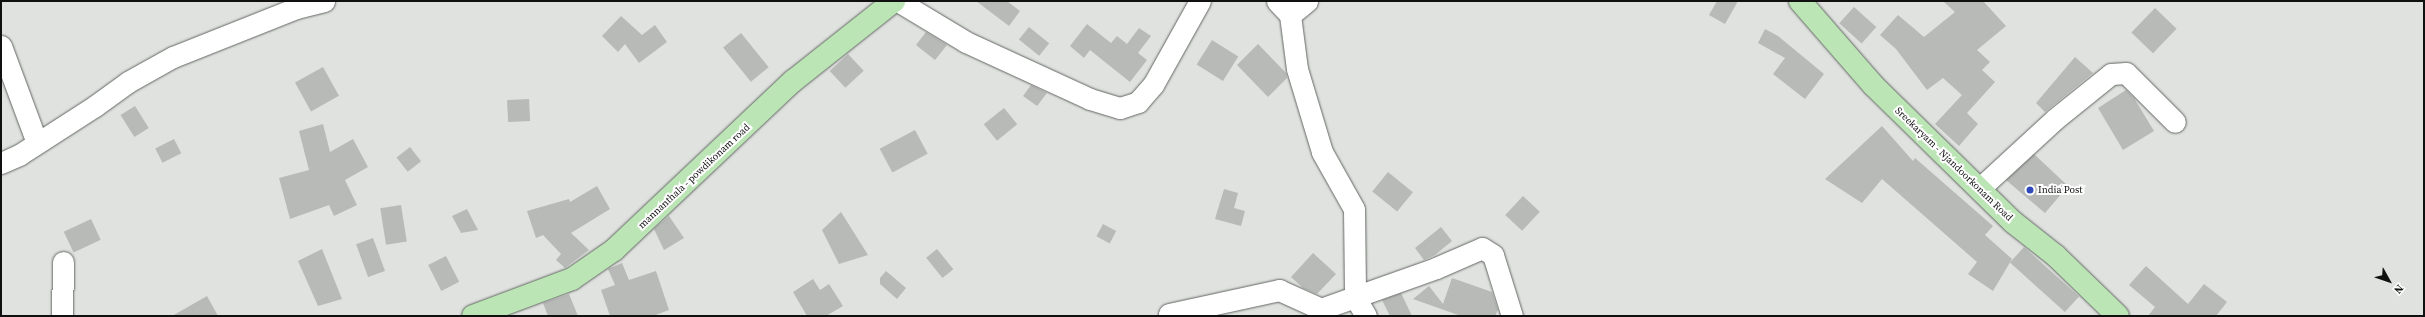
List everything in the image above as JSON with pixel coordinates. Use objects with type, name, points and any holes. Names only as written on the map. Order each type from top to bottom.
[{"type":"main road","name":"mannanthala - powdikonam road","points":[[473,316],[572,279],[614,250],[794,81],[894,1]]},
{"type":"main road","name":"Sreekaryam - Njandoorkonam Road","points":[[1800,1],[1872,85],[1980,188],[2013,222],[2056,256],[2118,316]]},
{"type":"street","points":[[1,163],[37,143],[128,82],[173,57],[296,8],[324,1]]},
{"type":"street","points":[[898,1],[966,42],[1090,99],[1120,108],[1138,102],[1153,85],[1200,1]]},
{"type":"street","points":[[1307,1],[1283,8],[1297,69],[1322,152],[1354,209],[1355,297],[1366,316]]},
{"type":"street","points":[[1,46],[37,143]]},
{"type":"street","points":[[1980,188],[2055,119],[2111,74],[2126,72],[2175,122]]},
{"type":"street","points":[[1169,314],[1279,290],[1321,309],[1436,268],[1482,248],[1493,255],[1512,316]]},
{"type":"street","points":[[62,316],[63,262]]},
{"type":"building","points":[[976,1],[1007,1],[1020,11],[1009,26]]},
{"type":"building","points":[[1717,1],[1738,1],[1725,24],[1709,15]]},
{"type":"building","points":[[1943,1],[1983,1],[2006,26],[1977,50],[1990,62],[1982,70],[1995,82],[1967,113],[1978,124],[1959,146],[1935,124],[1962,95],[1943,78],[1927,90],[1896,49],[1880,35],[1898,15],[1924,37],[1955,12]]},
{"type":"building","points":[[1854,7],[1876,27],[1862,43],[1839,23]]},
{"type":"building","points":[[2155,8],[2177,29],[2153,53],[2131,32]]},
{"type":"building","points":[[621,16],[642,35],[655,25],[667,42],[639,63],[625,44],[618,52],[602,36]]},
{"type":"building","points":[[1087,24],[1111,43],[1117,36],[1127,44],[1139,28],[1151,36],[1138,53],[1147,60],[1130,82],[1090,50],[1084,58],[1070,46]]},
{"type":"building","points":[[1029,27],[1049,43],[1039,56],[1019,39]]},
{"type":"building","points":[[1765,29],[1778,36],[1824,74],[1805,99],[1773,74],[1785,58],[1758,43]]},
{"type":"building","points":[[926,32],[947,45],[935,60],[916,45]]},
{"type":"building","points":[[741,33],[769,67],[751,82],[723,47]]},
{"type":"building","points":[[1212,40],[1238,56],[1223,81],[1197,65]]},
{"type":"building","points":[[1258,44],[1286,73],[1287,78],[1268,97],[1237,65]]},
{"type":"building","points":[[848,54],[864,71],[845,88],[830,71]]},
{"type":"building","points":[[2075,57],[2093,73],[2045,112],[2036,103]]},
{"type":"building","points":[[323,67],[339,96],[311,111],[295,83]]},
{"type":"building","points":[[1031,85],[1047,93],[1037,106],[1023,96]]},
{"type":"building","points":[[2126,90],[2134,98],[2154,131],[2123,150],[2098,108]]},
{"type":"building","points":[[529,99],[530,121],[508,122],[507,100]]},
{"type":"building","points":[[135,106],[149,128],[134,137],[121,115]]},
{"type":"building","points":[[1004,108],[1017,124],[997,141],[984,124]]},
{"type":"building","points":[[323,124],[330,152],[353,139],[368,167],[345,180],[357,205],[334,216],[329,205],[290,219],[279,178],[309,170],[299,131]]},
{"type":"building","points":[[1882,126],[1913,161],[1915,158],[1993,226],[1985,235],[2012,259],[1993,291],[1968,274],[1977,262],[1882,179],[1862,203],[1825,179]]},
{"type":"building","points":[[915,130],[928,154],[892,173],[880,149]]},
{"type":"building","points":[[174,139],[181,153],[163,163],[155,149]]},
{"type":"building","points":[[410,147],[421,161],[408,172],[397,157]]},
{"type":"building","points":[[2034,154],[2068,186],[2045,213],[2006,180]]},
{"type":"building","points":[[1388,172],[1413,192],[1397,212],[1372,191]]},
{"type":"building","points":[[597,186],[610,209],[571,233],[589,250],[565,268],[556,260],[561,254],[543,235],[536,238],[527,211],[569,199],[570,202]]},
{"type":"building","points":[[1224,189],[1238,193],[1234,208],[1245,211],[1241,226],[1215,219]]},
{"type":"building","points":[[1523,196],[1540,212],[1522,231],[1505,215]]},
{"type":"building","points":[[401,205],[407,242],[386,245],[380,208]]},
{"type":"building","points":[[467,209],[478,230],[461,233],[452,216]]},
{"type":"building","points":[[841,212],[868,255],[839,264],[822,230]]},
{"type":"building","points":[[669,216],[684,238],[664,250],[654,229]]},
{"type":"building","points":[[91,219],[101,240],[74,253],[64,232]]},
{"type":"building","points":[[1103,224],[1116,231],[1110,243],[1096,236]]},
{"type":"building","points":[[1441,227],[1452,241],[1435,255],[1424,260],[1415,248]]},
{"type":"building","points":[[373,238],[385,271],[368,277],[356,244]]},
{"type":"building","points":[[2024,247],[2079,297],[2065,312],[2010,263]]},
{"type":"building","points":[[322,249],[342,299],[318,306],[298,261]]},
{"type":"building","points":[[937,249],[953,269],[942,278],[926,258]]},
{"type":"building","points":[[1313,253],[1336,274],[1317,294],[1303,288],[1291,277]]},
{"type":"building","points":[[446,256],[459,282],[441,291],[428,265]]},
{"type":"building","points":[[622,263],[629,280],[656,271],[669,310],[653,316],[610,316],[601,290],[615,285],[608,269]]},
{"type":"building","points":[[2146,266],[2188,304],[2204,284],[2227,302],[2216,316],[2148,316],[2155,307],[2129,285]]},
{"type":"building","points":[[886,271],[906,288],[897,299],[880,284],[880,278]]},
{"type":"building","points":[[1452,278],[1492,292],[1498,310],[1495,316],[1461,316],[1413,299],[1429,286],[1443,304]]},
{"type":"building","points":[[813,279],[820,290],[829,284],[843,306],[826,316],[807,316],[793,292]]},
{"type":"building","points":[[1401,293],[1412,316],[1390,316],[1382,300]]},
{"type":"building","points":[[569,294],[578,316],[548,316],[543,303]]},
{"type":"building","points":[[207,296],[218,316],[172,316]]},
{"type":"place","name":"India Post","points":[[2030,190]]}]
